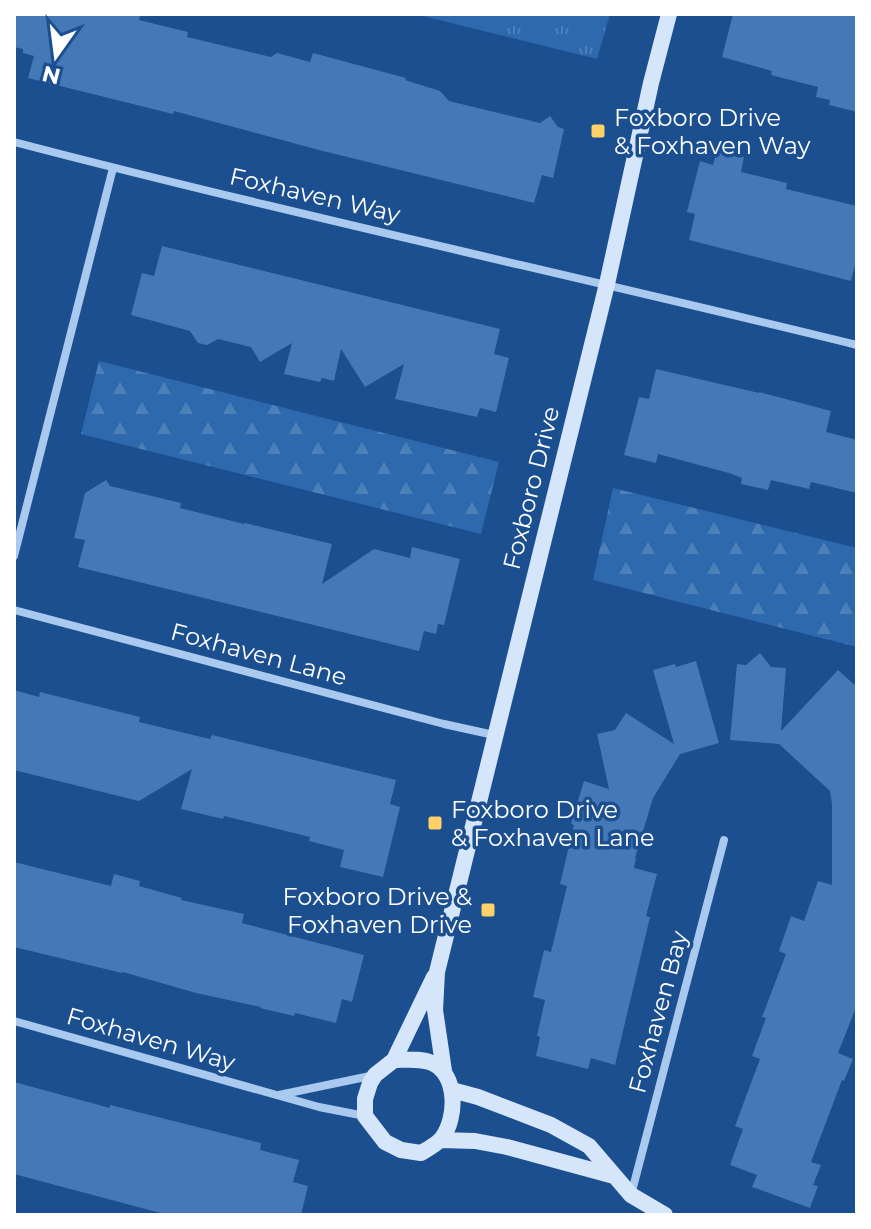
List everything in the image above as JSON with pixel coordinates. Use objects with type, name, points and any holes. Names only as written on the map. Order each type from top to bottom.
[{"type":"street","name":"Foxboro Drive","points":[[444,1071],[435,1010],[437,972],[607,284],[669,14]]},
{"type":"street","name":"Foxhaven Way","points":[[14,142],[857,345]]},
{"type":"street","points":[[14,556],[113,168]]},
{"type":"street","name":"Foxhaven Lane","points":[[14,610],[494,735]]},
{"type":"street","name":"Foxhaven Bay","points":[[631,1195],[724,840]]},
{"type":"street","name":"Foxboro Drive","points":[[394,1060],[437,972]]},
{"type":"street","name":"Foxhaven Way","points":[[14,1021],[319,1107],[365,1116]]},
{"type":"street","points":[[394,1060],[431,1062],[444,1071],[452,1090],[452,1110],[441,1140],[421,1153],[401,1150],[385,1142],[365,1116],[365,1099],[375,1075],[394,1060]]},
{"type":"street","name":"Foxhaven Way","points":[[278,1095],[375,1075]]},
{"type":"street","points":[[452,1090],[551,1125],[589,1146],[631,1195],[665,1215]]},
{"type":"street","points":[[441,1140],[475,1141],[507,1147],[616,1176]]},
{"type":"green space","points":[[415,14],[610,14],[597,59]]},
{"type":"green space","points":[[99,361],[499,462],[481,534],[81,434]]},
{"type":"green space","points":[[613,488],[857,548],[857,647],[593,580]]},
{"type":"building","points":[[14,14],[141,14],[139,20],[188,32],[187,37],[271,57],[277,53],[310,62],[313,53],[406,78],[440,91],[449,101],[540,123],[550,116],[558,127],[564,129],[553,178],[542,175],[534,203],[174,111],[173,114],[28,78],[34,56],[14,47]]},
{"type":"building","points":[[733,14],[857,14],[857,112],[829,105],[830,100],[816,97],[818,87],[771,75],[772,71],[722,57]]},
{"type":"building","points":[[717,150],[744,157],[741,172],[787,183],[786,189],[857,206],[857,257],[851,281],[689,240],[695,214],[687,212],[700,161],[713,165]]},
{"type":"building","points":[[162,246],[500,329],[494,354],[509,358],[496,412],[480,408],[477,417],[395,399],[404,364],[365,387],[341,349],[334,381],[322,378],[320,382],[284,374],[292,343],[260,362],[251,347],[218,339],[207,345],[198,343],[190,331],[131,315],[142,273],[154,276]]},
{"type":"building","points":[[656,369],[831,411],[826,432],[857,440],[857,493],[811,482],[809,489],[771,480],[768,490],[741,484],[742,478],[729,473],[658,454],[656,463],[624,455],[639,397],[649,399]]},
{"type":"building","points":[[106,480],[110,486],[181,503],[180,508],[332,544],[322,584],[374,549],[410,558],[412,547],[460,559],[444,625],[438,624],[436,634],[424,631],[419,651],[78,567],[85,540],[74,538],[85,493]]},
{"type":"building","points":[[760,653],[771,667],[786,668],[781,731],[838,670],[857,687],[857,1005],[838,1053],[853,1059],[811,1162],[821,1165],[813,1185],[818,1186],[810,1208],[752,1187],[757,1175],[730,1165],[743,1129],[735,1126],[760,1059],[752,1056],[766,1018],[762,1017],[786,954],[779,951],[791,916],[804,921],[818,881],[832,885],[830,791],[779,744],[730,740],[737,664],[746,665]]},
{"type":"building","points":[[696,661],[719,743],[680,754],[653,798],[634,868],[657,874],[615,1065],[591,1058],[588,1069],[536,1056],[545,1000],[533,997],[544,950],[551,952],[567,886],[560,884],[574,825],[571,824],[584,781],[609,789],[597,734],[615,730],[626,713],[674,744],[653,670]]},
{"type":"building","points":[[14,690],[39,697],[40,692],[140,717],[139,722],[210,739],[212,735],[396,780],[390,804],[400,807],[383,877],[340,867],[344,850],[309,841],[310,837],[181,809],[192,769],[139,801],[14,770]]},
{"type":"building","points":[[14,862],[111,886],[114,874],[140,881],[139,886],[181,900],[244,914],[242,923],[364,955],[352,1002],[342,999],[336,1023],[196,993],[123,972],[14,947]]},
{"type":"building","points":[[14,1082],[261,1143],[260,1150],[299,1160],[293,1182],[308,1186],[301,1215],[168,1215],[14,1174]]},
{"type":"place","name":"Foxboro Drive & Foxhaven Way","points":[[598,131]]},
{"type":"place","name":"Foxboro Drive & Foxhaven Lane","points":[[435,823]]},
{"type":"place","name":"Foxboro Drive & Foxhaven Drive","points":[[488,910]]}]
